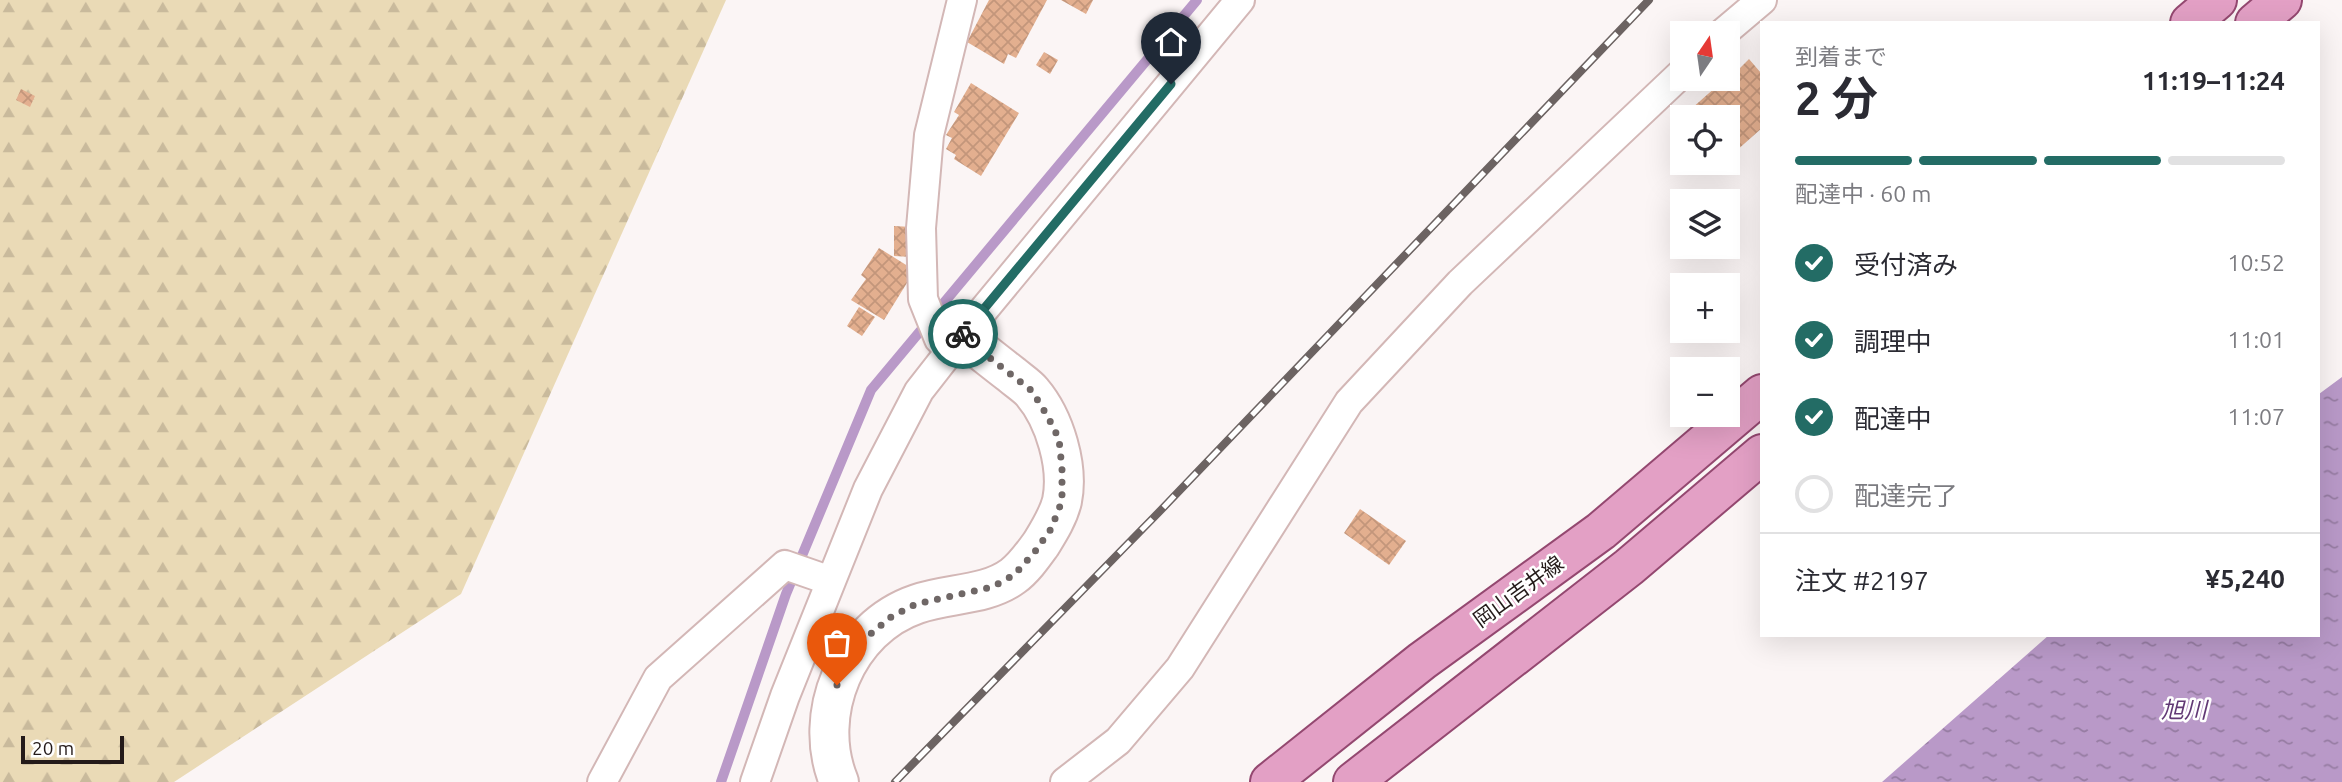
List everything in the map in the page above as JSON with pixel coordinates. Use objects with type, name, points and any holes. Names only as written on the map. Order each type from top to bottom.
[{"type":"main road","points":[[2192,21],[2217,0]]},
{"type":"main road","points":[[2257,21],[2282,0]]},
{"type":"main road","name":"岡山吉井線","points":[[1270,782],[1422,661],[1601,531],[1760,396]]},
{"type":"main road","points":[[1353,782],[1629,567],[1760,456]]},
{"type":"street","points":[[838,781],[829,747],[831,705],[844,666],[868,636],[891,617],[916,604],[992,587],[1014,575],[1051,529],[1062,501],[1059,439],[1032,391],[950,342],[923,299],[921,228],[929,135],[962,0]]},
{"type":"street","points":[[601,782],[658,678],[807,573],[868,489],[919,391],[950,342],[1240,0]]},
{"type":"street","points":[[1737,21],[1762,0]]},
{"type":"street","points":[[1065,782],[1118,741],[1180,668],[1349,402],[1460,283],[1670,84]]},
{"type":"street","points":[[755,782],[785,696],[807,573]]},
{"type":"green space","points":[[0,0],[726,0],[461,594],[174,782],[0,782]]},
{"type":"water","name":"旭川","points":[[2342,377],[2342,782],[1882,782],[2047,637],[2320,637],[2320,393]]},
{"type":"building","points":[[989,0],[1047,0],[1016,58],[1008,54],[1004,64],[967,42]]},
{"type":"building","points":[[1061,0],[1093,0],[1086,14]]},
{"type":"building","points":[[1044,52],[1058,60],[1050,74],[1036,65]]},
{"type":"building","points":[[1749,59],[1760,72],[1760,130],[1740,147],[1740,105],[1696,105],[1711,91],[1740,91],[1740,68]]},
{"type":"building","points":[[971,83],[1019,113],[981,176],[954,159],[956,155],[946,149],[952,138],[946,135],[959,115],[954,112]]},
{"type":"building","points":[[21,89],[35,96],[30,107],[16,100]]},
{"type":"building","points":[[894,226],[912,227],[911,257],[894,256]]},
{"type":"building","points":[[879,248],[911,268],[910,278],[884,320],[851,300],[866,279],[861,275]]},
{"type":"building","points":[[859,307],[875,317],[862,336],[847,326]]},
{"type":"building","points":[[1360,509],[1406,541],[1389,565],[1344,533]]},
{"type":"waterway","points":[[721,782],[786,594],[871,390],[1197,0]]},
{"type":"railway","points":[[895,782],[1160,511],[1649,0]]},
{"type":"way so far","points":[[837,685],[844,666],[868,636],[891,617],[916,604],[992,587],[1014,575],[1051,529],[1062,501],[1059,439],[1048,417],[1032,391],[962,336],[963,334]]},
{"type":"route","points":[[963,334],[1171,84]]}]
